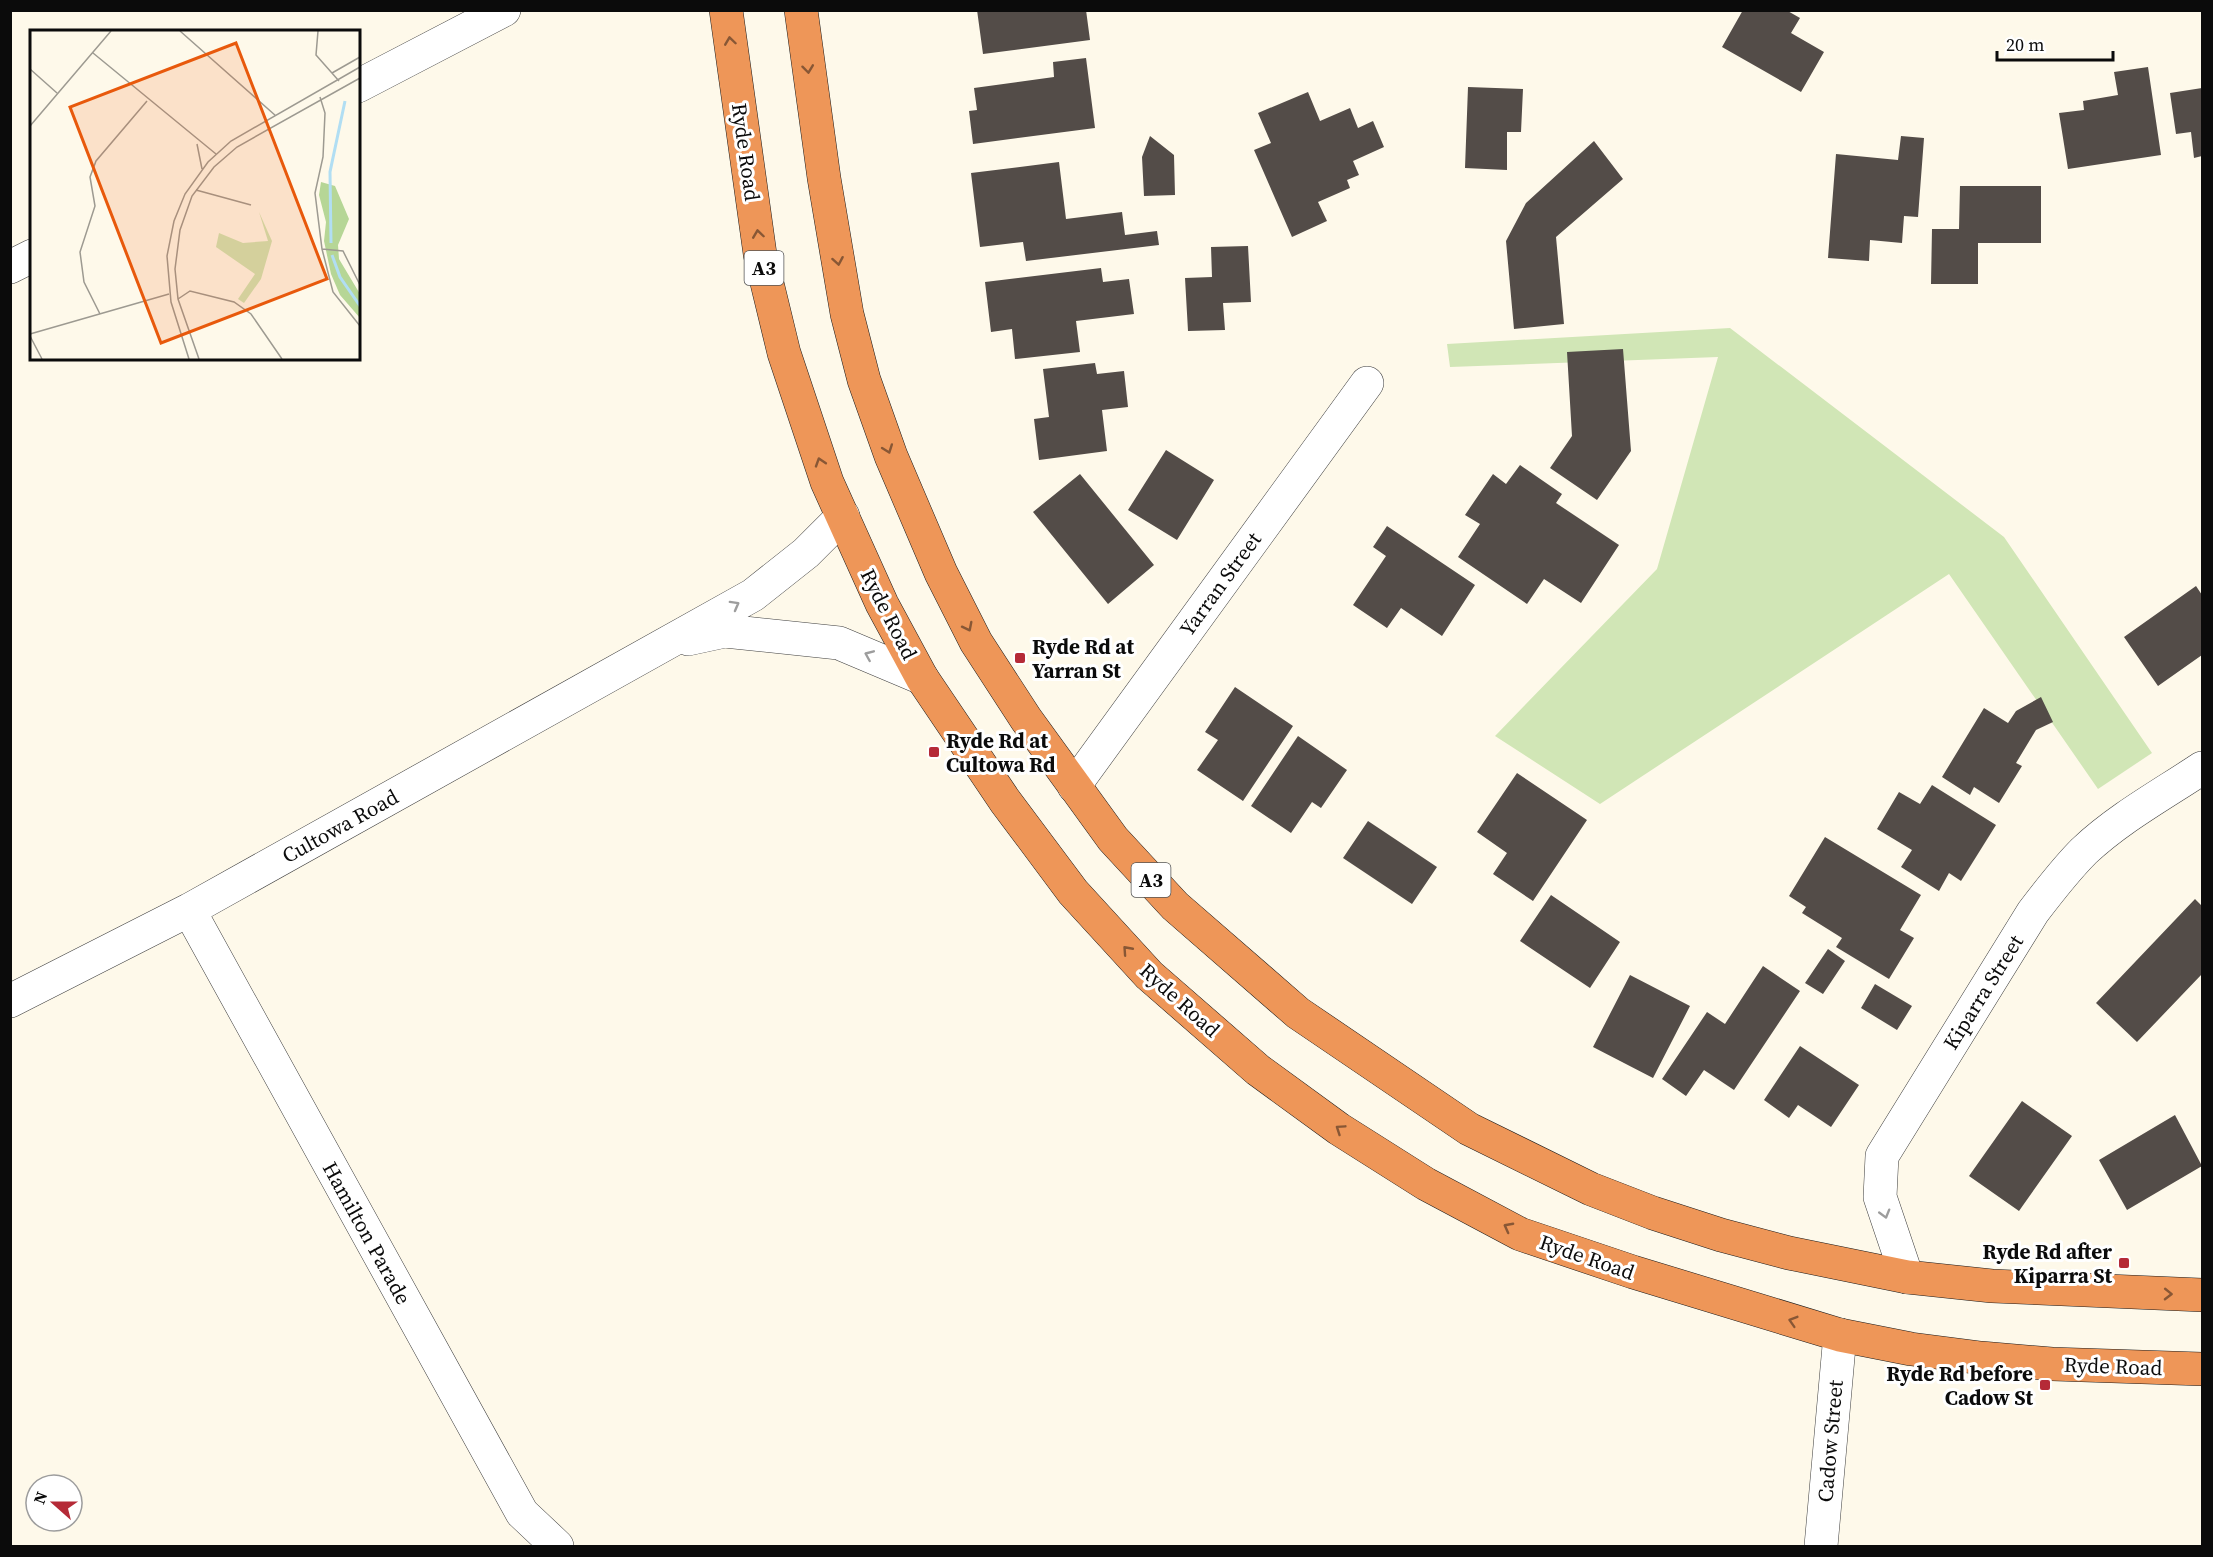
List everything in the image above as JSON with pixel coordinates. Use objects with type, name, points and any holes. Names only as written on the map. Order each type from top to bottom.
[{"type":"highway","name":"Ryde Road","points":[[726,10],[760,254],[784,353],[827,482],[882,604],[922,678],[1005,801],[1073,892],[1149,975],[1258,1070],[1339,1129],[1426,1184],[1520,1234],[1644,1276],[1840,1335],[1911,1349],[1981,1358],[2052,1364],[2202,1369]]},
{"type":"highway","name":"A3","points":[[801,10],[824,178],[847,314],[872,402],[891,456],[936,562],[976,642],[1113,839],[1175,906],[1298,1013],[1469,1129],[1592,1189],[1653,1213],[1721,1235],[1789,1253],[1907,1277],[1992,1286],[2202,1295]]},
{"type":"street","points":[[360,85],[504,10]]},
{"type":"street","points":[[10,267],[30,257]]},
{"type":"street","name":"Yarran Street","points":[[1074,786],[1367,383]]},
{"type":"street","name":"Cultowa Road","points":[[10,1001],[189,910],[753,595],[806,553],[843,516]]},
{"type":"street","name":"Cultowa Road","points":[[666,644],[725,631],[839,643],[922,678]]},
{"type":"street","name":"Kiparra Street","points":[[1907,1277],[1880,1197],[1881,1156],[2033,912],[2060,876],[2085,850],[2112,828],[2202,768]]},
{"type":"street","name":"Hamilton Parade","points":[[189,910],[522,1513],[557,1546]]},
{"type":"street","name":"Cadow Street","points":[[1821,1546],[1840,1335]]},
{"type":"green space","points":[[1730,328],[2004,537],[2152,753],[2098,789],[1949,574],[1600,804],[1495,736],[1657,569],[1718,357],[1450,367],[1447,344]]},
{"type":"building","points":[[977,10],[1086,10],[1090,40],[983,54]]},
{"type":"building","points":[[1743,10],[1786,10],[1800,18],[1791,33],[1824,52],[1801,92],[1722,47]]},
{"type":"building","points":[[1086,58],[1095,128],[973,144],[969,111],[977,110],[974,88],[1054,77],[1053,62]]},
{"type":"building","points":[[2148,67],[2161,155],[2068,169],[2059,113],[2084,110],[2083,101],[2118,95],[2114,72]]},
{"type":"building","points":[[1468,87],[1523,89],[1521,132],[1507,132],[1507,170],[1465,168]]},
{"type":"building","points":[[2202,88],[2202,156],[2194,158],[2191,132],[2176,134],[2170,93]]},
{"type":"building","points":[[1308,92],[1320,121],[1350,108],[1358,128],[1373,121],[1384,147],[1353,161],[1359,175],[1347,180],[1350,188],[1318,202],[1327,221],[1292,237],[1254,150],[1271,143],[1258,113]]},
{"type":"building","points":[[1150,136],[1174,155],[1175,195],[1144,196],[1142,157]]},
{"type":"building","points":[[1901,136],[1924,138],[1918,217],[1904,216],[1902,243],[1870,240],[1869,261],[1828,258],[1836,154],[1898,160]]},
{"type":"building","points":[[1594,141],[1623,179],[1556,237],[1564,324],[1514,329],[1506,241],[1526,203]]},
{"type":"building","points":[[1059,162],[1066,219],[1122,212],[1125,235],[1157,231],[1159,245],[1026,261],[1023,242],[980,247],[971,173]]},
{"type":"building","points":[[1960,186],[2041,186],[2041,243],[1978,243],[1978,284],[1931,284],[1932,229],[1959,229]]},
{"type":"building","points":[[1248,246],[1251,302],[1223,303],[1225,330],[1188,331],[1185,278],[1212,277],[1211,247]]},
{"type":"building","points":[[1101,268],[1103,282],[1129,279],[1134,314],[1076,321],[1080,352],[1015,359],[1012,329],[991,332],[985,282]]},
{"type":"building","points":[[1623,349],[1631,451],[1597,500],[1550,468],[1572,436],[1567,352]]},
{"type":"building","points":[[1095,363],[1097,374],[1124,371],[1128,407],[1102,410],[1107,451],[1039,460],[1034,419],[1049,417],[1043,369]]},
{"type":"building","points":[[1166,450],[1214,480],[1177,540],[1128,510]]},
{"type":"building","points":[[1520,465],[1562,494],[1556,503],[1619,545],[1581,603],[1544,579],[1527,604],[1458,557],[1480,524],[1465,515],[1493,474],[1506,484]]},
{"type":"building","points":[[1080,474],[1154,565],[1108,604],[1033,512]]},
{"type":"building","points":[[1387,526],[1475,585],[1442,636],[1401,608],[1387,628],[1353,605],[1386,556],[1373,547]]},
{"type":"building","points":[[2196,586],[2202,595],[2202,655],[2158,686],[2124,637]]},
{"type":"building","points":[[1235,687],[1293,726],[1243,801],[1197,770],[1218,740],[1205,732]]},
{"type":"building","points":[[2041,697],[2053,722],[2036,730],[2016,763],[2022,766],[1999,803],[1974,787],[1970,795],[1942,777],[1984,708],[2008,723],[2016,711]]},
{"type":"building","points":[[1298,736],[1347,770],[1321,808],[1312,802],[1291,833],[1251,806]]},
{"type":"building","points":[[1517,773],[1587,820],[1533,901],[1493,874],[1507,853],[1477,832]]},
{"type":"building","points":[[1932,785],[1996,825],[1961,881],[1949,873],[1939,891],[1901,867],[1912,850],[1877,829],[1899,792],[1920,804]]},
{"type":"building","points":[[1368,821],[1437,867],[1412,904],[1343,858]]},
{"type":"building","points":[[1825,837],[1921,895],[1900,930],[1914,938],[1889,979],[1836,947],[1842,938],[1802,913],[1806,907],[1789,896]]},
{"type":"building","points":[[1551,895],[1620,942],[1590,988],[1520,941]]},
{"type":"building","points":[[2195,899],[2202,906],[2202,974],[2137,1042],[2096,1003]]},
{"type":"building","points":[[1828,949],[1845,961],[1823,994],[1805,983]]},
{"type":"building","points":[[1763,966],[1800,991],[1734,1090],[1704,1070],[1686,1096],[1662,1079],[1707,1012],[1725,1024]]},
{"type":"building","points":[[1630,975],[1690,1006],[1653,1078],[1593,1047]]},
{"type":"building","points":[[1875,984],[1912,1006],[1897,1030],[1861,1008]]},
{"type":"building","points":[[1800,1046],[1859,1085],[1831,1127],[1798,1105],[1789,1118],[1764,1100]]},
{"type":"building","points":[[2022,1101],[2072,1136],[2019,1211],[1969,1176]]},
{"type":"building","points":[[2175,1115],[2202,1166],[2127,1210],[2099,1160]]},
{"type":"place","name":"Ryde Rd at Yarran St","points":[[1020,658]]},
{"type":"place","name":"Ryde Rd at Cultowa Rd","points":[[934,752]]},
{"type":"place","name":"Ryde Rd after Kiparra St","points":[[2124,1263]]},
{"type":"place","name":"Ryde Rd before Cadow St","points":[[2045,1385]]}]
